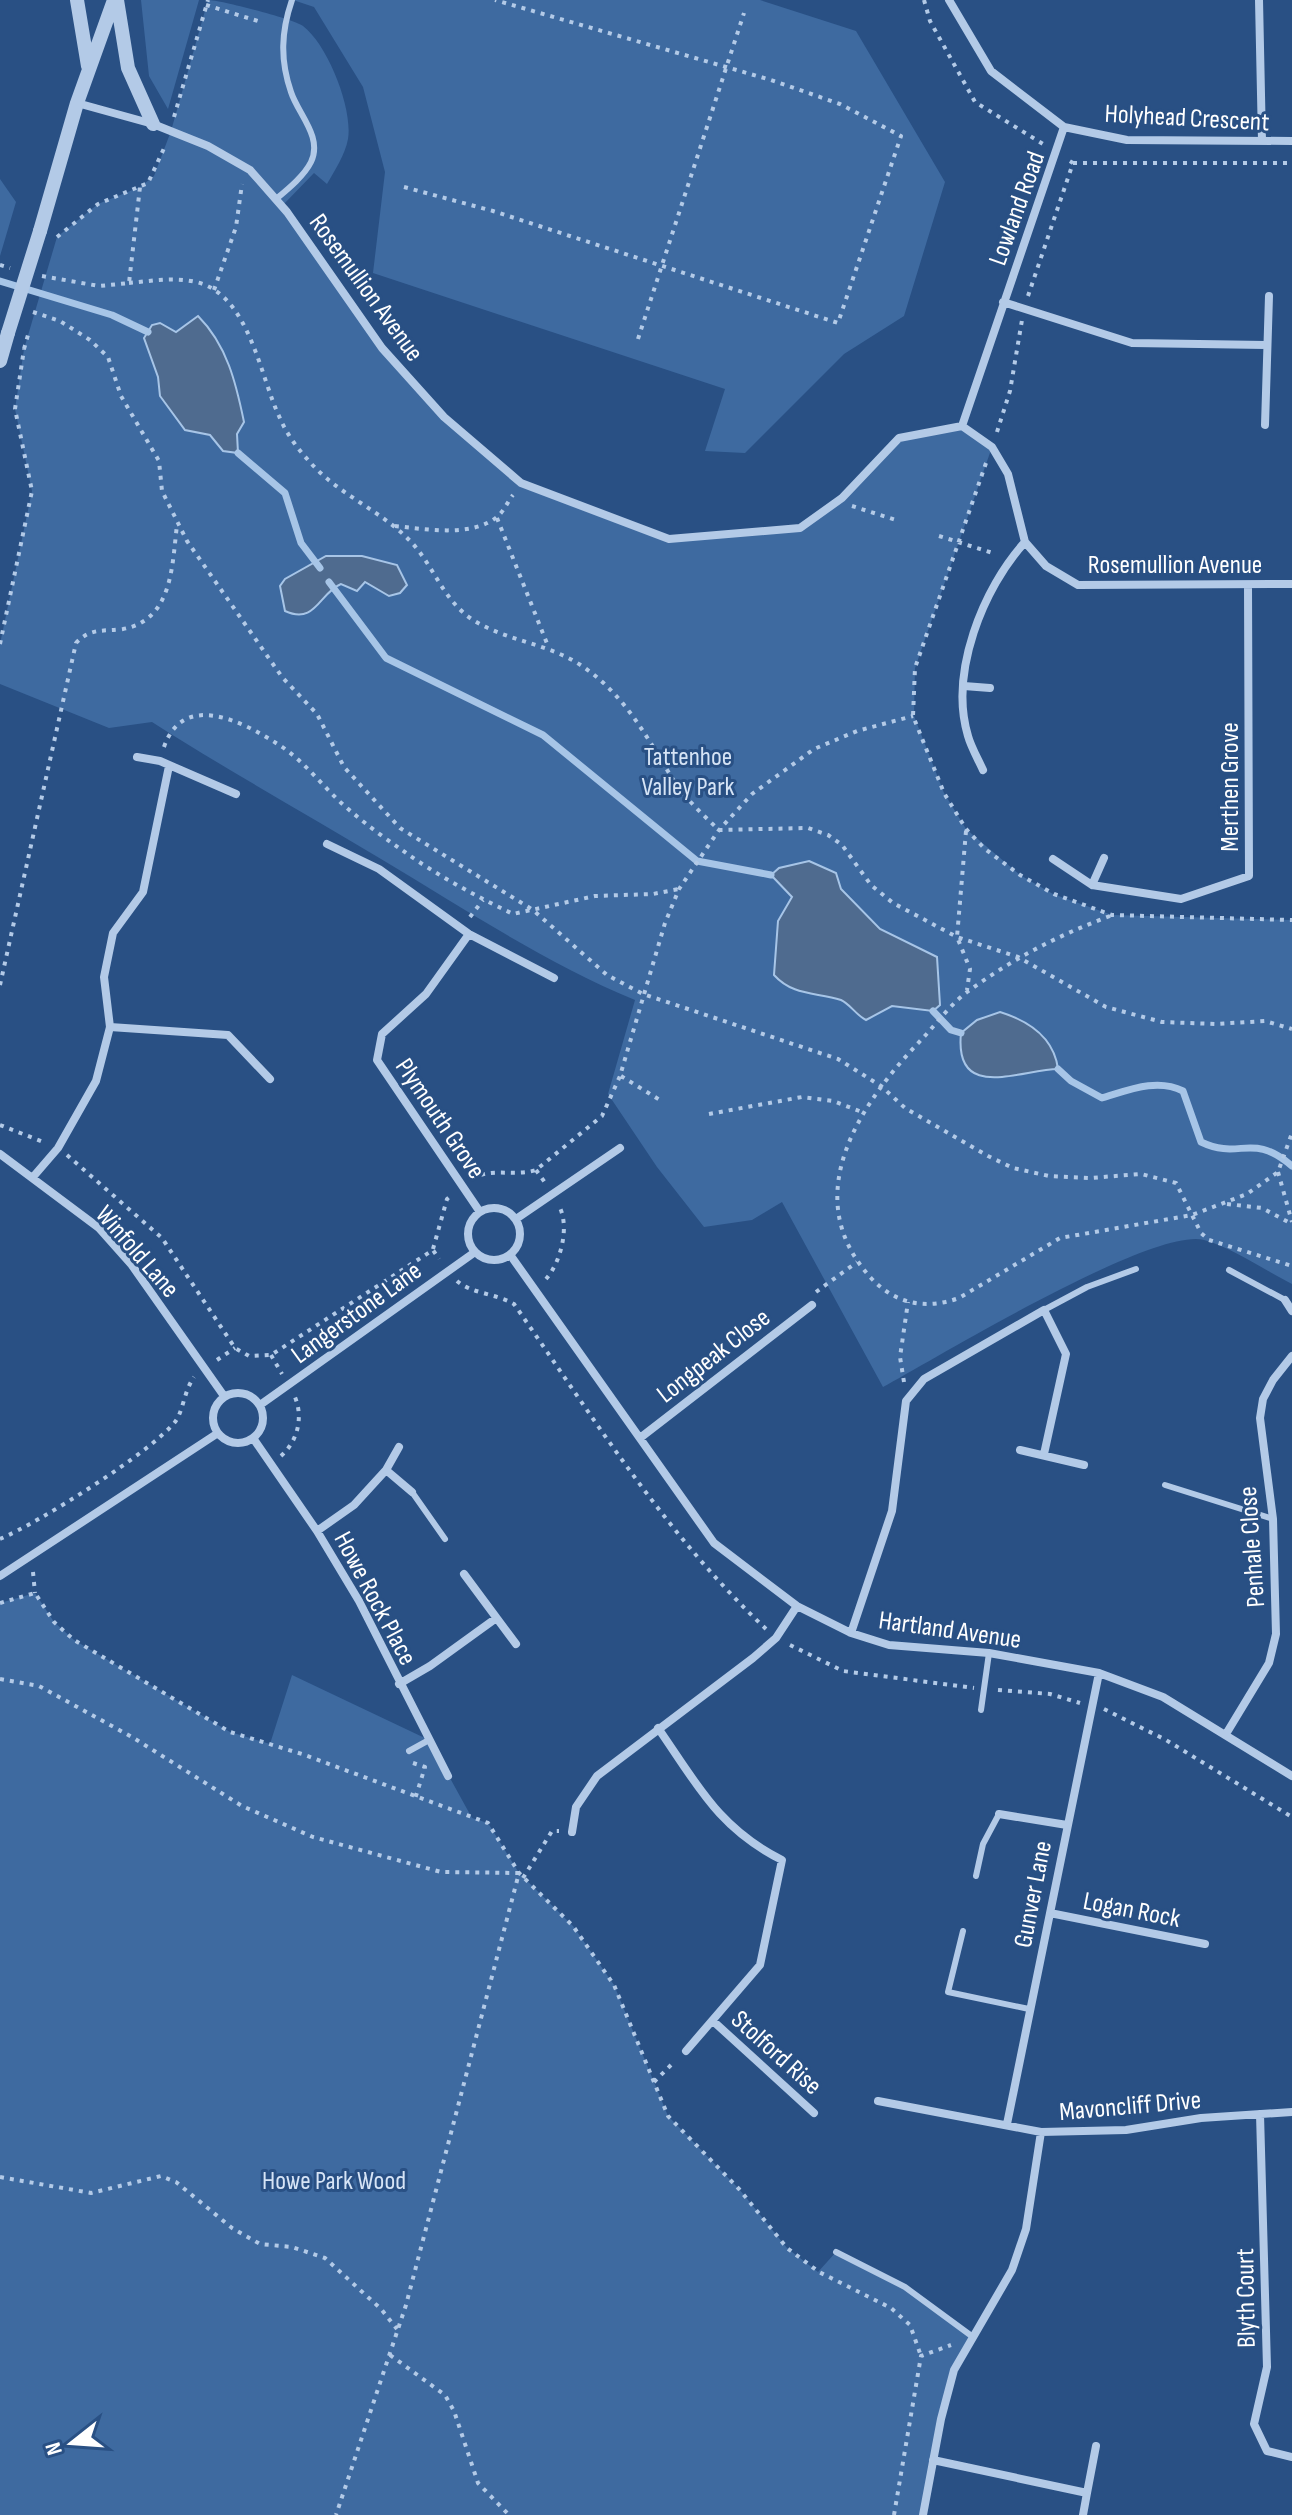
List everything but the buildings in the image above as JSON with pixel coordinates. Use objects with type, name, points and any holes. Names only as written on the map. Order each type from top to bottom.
[{"type":"street","points":[[77,0],[88,70]]},
{"type":"street","points":[[0,361],[77,103],[115,0]]},
{"type":"street","points":[[115,0],[128,68],[153,124]]},
{"type":"street","name":"Holyhead Crescent","points":[[949,0],[991,71],[1064,127],[1127,140],[1292,141]]},
{"type":"street","points":[[1259,0],[1262,141]]},
{"type":"street","name":"Rosemullion Avenue","points":[[77,103],[153,124],[250,170],[276,199],[382,348],[444,417],[521,483],[669,539],[800,528],[838,502],[899,438],[962,426]]},
{"type":"street","name":"Lowland Road","points":[[962,426],[1064,127]]},
{"type":"street","points":[[1265,425],[1269,296]]},
{"type":"street","name":"Lowland Road","points":[[1003,302],[1132,343],[1266,345]]},
{"type":"street","points":[[962,426],[992,447],[1008,474],[1025,542],[1009,559],[978,612],[964,686],[967,734],[983,770]]},
{"type":"street","name":"Rosemullion Avenue","points":[[1025,542],[1046,566],[1078,585],[1292,584]]},
{"type":"street","name":"Merthen Grove","points":[[1053,859],[1092,885],[1181,899],[1249,876],[1248,585]]},
{"type":"street","points":[[964,686],[990,688]]},
{"type":"street","points":[[137,757],[160,761],[236,794]]},
{"type":"street","points":[[33,1177],[58,1148],[96,1081],[110,1027],[104,977],[113,933],[143,892],[169,766]]},
{"type":"street","points":[[327,844],[379,869],[465,932],[554,978]]},
{"type":"street","points":[[1092,885],[1104,858]]},
{"type":"street","name":"Plymouth Grove","points":[[465,932],[426,994],[382,1034],[377,1060],[480,1212]]},
{"type":"street","points":[[110,1027],[228,1035],[270,1079]]},
{"type":"street","points":[[516,1219],[620,1148]]},
{"type":"street","name":"Winfold Lane","points":[[0,1154],[99,1228],[131,1264],[224,1396]]},
{"type":"street","points":[[498,1208],[516,1219],[520,1236],[511,1256],[491,1260],[475,1252],[468,1236],[471,1223],[480,1212],[498,1208]]},
{"type":"street","name":"Langerstone Lane","points":[[260,1405],[475,1252]]},
{"type":"street","name":"Hartland Avenue","points":[[511,1256],[714,1543],[797,1606],[851,1633],[889,1645],[989,1653],[1099,1673],[1163,1697],[1292,1776]]},
{"type":"street","points":[[1285,1300],[1292,1311]]},
{"type":"street","name":"Longpeak Close","points":[[640,1438],[812,1305]]},
{"type":"street","points":[[851,1633],[892,1511],[906,1401],[924,1379],[1044,1310],[1066,1354],[1044,1454]]},
{"type":"street","name":"Penhale Close","points":[[1226,1734],[1269,1663],[1276,1634],[1273,1519],[1260,1418],[1263,1399],[1292,1356]]},
{"type":"street","points":[[240,1392],[260,1405],[264,1419],[253,1438],[231,1442],[218,1433],[214,1409],[224,1396],[240,1392]]},
{"type":"street","points":[[0,1576],[218,1433]]},
{"type":"street","name":"Howe Rock Place","points":[[253,1438],[317,1531],[359,1601],[448,1776]]},
{"type":"street","name":"Howe Rock Place","points":[[317,1531],[354,1505],[386,1470],[399,1447]]},
{"type":"street","points":[[1020,1450],[1084,1465]]},
{"type":"street","points":[[386,1470],[412,1492]]},
{"type":"street","points":[[464,1574],[516,1644]]},
{"type":"street","points":[[572,1832],[576,1807],[597,1776],[776,1638],[797,1606]]},
{"type":"street","name":"Howe Rock Place","points":[[399,1684],[430,1666],[495,1619]]},
{"type":"street","name":"Gunver Lane","points":[[1007,2124],[1099,1673]]},
{"type":"street","name":"Stolford Rise","points":[[658,1728],[721,1819],[751,1845],[782,1860],[760,1965],[686,2051]]},
{"type":"street","points":[[999,1814],[1067,1825]]},
{"type":"street","name":"Logan Rock","points":[[1050,1913],[1205,1944]]},
{"type":"street","name":"Stolford Rise","points":[[713,2021],[814,2113]]},
{"type":"street","name":"Mavoncliff Drive","points":[[878,2101],[1041,2132],[1126,2130],[1201,2118],[1292,2112]]},
{"type":"street","name":"Blyth Court","points":[[1260,2114],[1267,2367],[1254,2424],[1267,2451],[1292,2457]]},
{"type":"street","points":[[923,2515],[954,2370],[1012,2270],[1026,2229],[1041,2132]]},
{"type":"street","points":[[1083,2515],[1096,2446]]},
{"type":"street","points":[[933,2460],[1087,2493]]},
{"type":"lane","points":[[276,199],[311,161],[314,144],[306,119],[292,95],[284,61],[282,29],[292,0]]},
{"type":"lane","points":[[1044,1310],[1087,1287],[1136,1269]]},
{"type":"lane","points":[[1229,1270],[1285,1300]]},
{"type":"lane","points":[[1165,1485],[1273,1519]]},
{"type":"lane","points":[[412,1492],[445,1539]]},
{"type":"lane","points":[[981,1710],[989,1653]]},
{"type":"lane","points":[[409,1751],[429,1740]]},
{"type":"lane","points":[[976,1876],[983,1844],[999,1814]]},
{"type":"lane","points":[[963,1931],[948,1992],[1029,2009]]},
{"type":"lane","points":[[836,2252],[905,2287],[973,2337]]},
{"type":"path","points":[[404,187],[838,323],[901,136],[840,104],[495,0]]},
{"type":"path","points":[[57,237],[98,204],[140,187],[154,176],[171,131],[207,3],[261,22]]},
{"type":"path","points":[[638,339],[744,13]]},
{"type":"path","points":[[1073,163],[1292,163]]},
{"type":"path","points":[[214,290],[236,227],[241,187],[250,170]]},
{"type":"path","points":[[129,283],[140,187]]},
{"type":"path","points":[[66,282],[116,287],[129,283],[179,280],[198,282],[214,290],[250,338],[277,412],[301,453],[318,472],[394,525],[415,546],[444,592],[472,619],[495,631],[548,646],[589,670],[636,718],[675,783],[719,830],[808,828],[828,835],[842,845],[871,885],[893,903],[957,937],[1018,957],[1106,1007],[1133,1015],[1191,1024],[1265,1021],[1292,1029]]},
{"type":"path","points":[[60,321],[90,340],[108,357],[121,396],[159,461],[162,491],[177,524],[282,677],[317,714],[344,767],[400,828],[533,910],[607,975],[643,994],[838,1059],[951,1137],[1013,1168],[1069,1178],[1141,1174],[1160,1176],[1176,1183],[1201,1233],[1209,1240],[1292,1266]]},
{"type":"path","points":[[0,644],[32,491],[15,409],[24,349]]},
{"type":"path","points":[[394,525],[455,530],[497,518],[521,483]]},
{"type":"path","points":[[838,502],[896,520]]},
{"type":"path","points":[[497,518],[548,646]]},
{"type":"path","points":[[0,985],[76,643],[94,630],[124,629],[157,610],[169,588],[177,524]]},
{"type":"path","points":[[939,536],[1009,559]]},
{"type":"path","points":[[160,761],[171,729],[189,717],[207,714],[237,724],[277,743],[354,814],[402,851],[483,900],[513,914],[595,896],[653,894],[679,889]]},
{"type":"path","points":[[0,1125],[58,1148],[162,1238],[235,1348],[249,1356],[271,1355],[433,1250],[447,1199],[462,1186],[483,1173],[523,1174],[536,1170],[602,1116],[620,1076],[643,994],[679,889],[719,830],[752,794],[814,749],[857,731],[913,716]]},
{"type":"path","points":[[966,829],[957,937],[970,969],[966,992]]},
{"type":"path","points":[[465,932],[483,900]]},
{"type":"path","points":[[1112,915],[1018,957],[966,992],[881,1086],[862,1112],[837,1183],[842,1231],[858,1262],[879,1287],[908,1302],[922,1306],[959,1298],[1060,1238],[1192,1215],[1247,1194],[1278,1172],[1292,1133]]},
{"type":"path","points":[[620,1076],[663,1102]]},
{"type":"path","points":[[709,1114],[802,1097],[833,1101],[862,1112]]},
{"type":"path","points":[[514,1304],[549,1278],[563,1238],[564,1215],[536,1170]]},
{"type":"path","points":[[1278,1172],[1292,1223]]},
{"type":"path","points":[[1226,1204],[1262,1208],[1292,1223]]},
{"type":"path","points":[[433,1250],[447,1271],[465,1288],[496,1294],[514,1304],[665,1521],[716,1582],[776,1638],[843,1671],[983,1689],[1050,1694],[1109,1711],[1166,1740],[1292,1817]]},
{"type":"path","points":[[812,1305],[811,1297],[820,1287],[858,1262]]},
{"type":"path","points":[[906,1401],[900,1357],[908,1302]]},
{"type":"path","points":[[0,1539],[23,1530],[138,1453],[177,1421],[183,1396],[193,1379],[235,1348]]},
{"type":"path","points":[[271,1355],[297,1400],[297,1430],[286,1451],[271,1464]]},
{"type":"path","points":[[0,1603],[35,1593],[54,1622],[74,1640],[230,1732],[302,1754],[415,1799],[488,1823],[521,1875],[573,1926],[614,1985],[668,2116],[739,2189],[787,2248],[819,2272],[891,2308],[910,2325],[921,2356],[894,2515]]},
{"type":"path","points":[[0,1679],[39,1686],[132,1737],[242,1806],[313,1837],[441,1872],[521,1875]]},
{"type":"path","points":[[406,1760],[425,1767],[415,1799]]},
{"type":"path","points":[[336,2515],[398,2331],[521,1875],[552,1831],[572,1832]]},
{"type":"path","points":[[654,2082],[686,2051]]},
{"type":"path","points":[[0,2177],[91,2193],[161,2176],[176,2182],[232,2228],[260,2244],[292,2247],[325,2258],[381,2309],[398,2331]]},
{"type":"path","points":[[921,2356],[973,2337]]},
{"type":"path","points":[[390,2355],[445,2395],[454,2411],[478,2483],[509,2515]]},
{"type":"green space","points":[[141,0],[199,0],[168,109],[149,76]]},
{"type":"green space","name":"Tattenhoe Valley Park","points":[[208,0],[257,10],[297,23],[321,47],[343,95],[349,126],[347,145],[327,184],[314,173],[282,206],[382,348],[444,417],[521,483],[669,539],[800,528],[842,498],[899,438],[962,426],[992,447],[915,668],[914,716],[944,793],[966,829],[1020,875],[1053,894],[1112,915],[1292,920],[1292,1284],[1214,1243],[1204,1240],[1178,1241],[1140,1253],[1045,1297],[883,1387],[782,1202],[752,1220],[704,1227],[657,1167],[608,1094],[635,1000],[569,969],[506,934],[152,722],[109,728],[0,684],[0,644],[32,491],[15,409],[24,349],[57,237],[98,204],[140,187],[154,176],[171,131]]},
{"type":"green space","points":[[293,0],[760,0],[856,31],[945,182],[904,316],[844,354],[745,453],[705,451],[725,389],[373,273],[385,172],[363,87],[314,7]]},
{"type":"green space","points":[[0,179],[16,202],[0,256]]},
{"type":"green space","name":"Howe Park Wood","points":[[35,1593],[54,1622],[74,1640],[230,1732],[270,1744],[292,1675],[429,1740],[472,1818],[488,1823],[519,1873],[573,1926],[614,1985],[668,2116],[739,2189],[787,2248],[818,2272],[836,2252],[905,2287],[973,2337],[954,2370],[923,2515],[0,2515],[0,1603]]},
{"type":"shaded area","points":[[198,316],[216,339],[234,379],[244,422],[237,434],[238,453],[223,451],[210,435],[185,430],[160,396],[158,377],[144,338],[152,325],[160,323],[176,332]]},
{"type":"shaded area","points":[[326,556],[362,556],[397,565],[407,585],[400,593],[389,596],[365,582],[357,591],[341,584],[311,611],[295,614],[285,611],[280,586],[285,579]]},
{"type":"shaded area","points":[[809,861],[836,873],[841,889],[880,929],[937,957],[940,1005],[933,1011],[892,1006],[866,1020],[841,1000],[797,990],[774,975],[778,921],[792,897],[771,875],[779,868]]},
{"type":"shaded area","points":[[1000,1012],[1021,1020],[1038,1032],[1051,1048],[1058,1069],[992,1077],[978,1075],[968,1068],[962,1054],[961,1033],[977,1020]]},
{"type":"waterway","points":[[0,281],[112,315],[148,332]]},
{"type":"waterway","points":[[238,453],[285,493],[301,543],[320,568]]},
{"type":"waterway","points":[[329,582],[386,658],[543,735],[697,861],[771,875]]},
{"type":"waterway","points":[[933,1011],[951,1030],[961,1033]]},
{"type":"waterway","points":[[1058,1069],[1071,1081],[1102,1098],[1153,1085],[1183,1091],[1201,1142],[1226,1149],[1266,1150],[1292,1166]]}]
